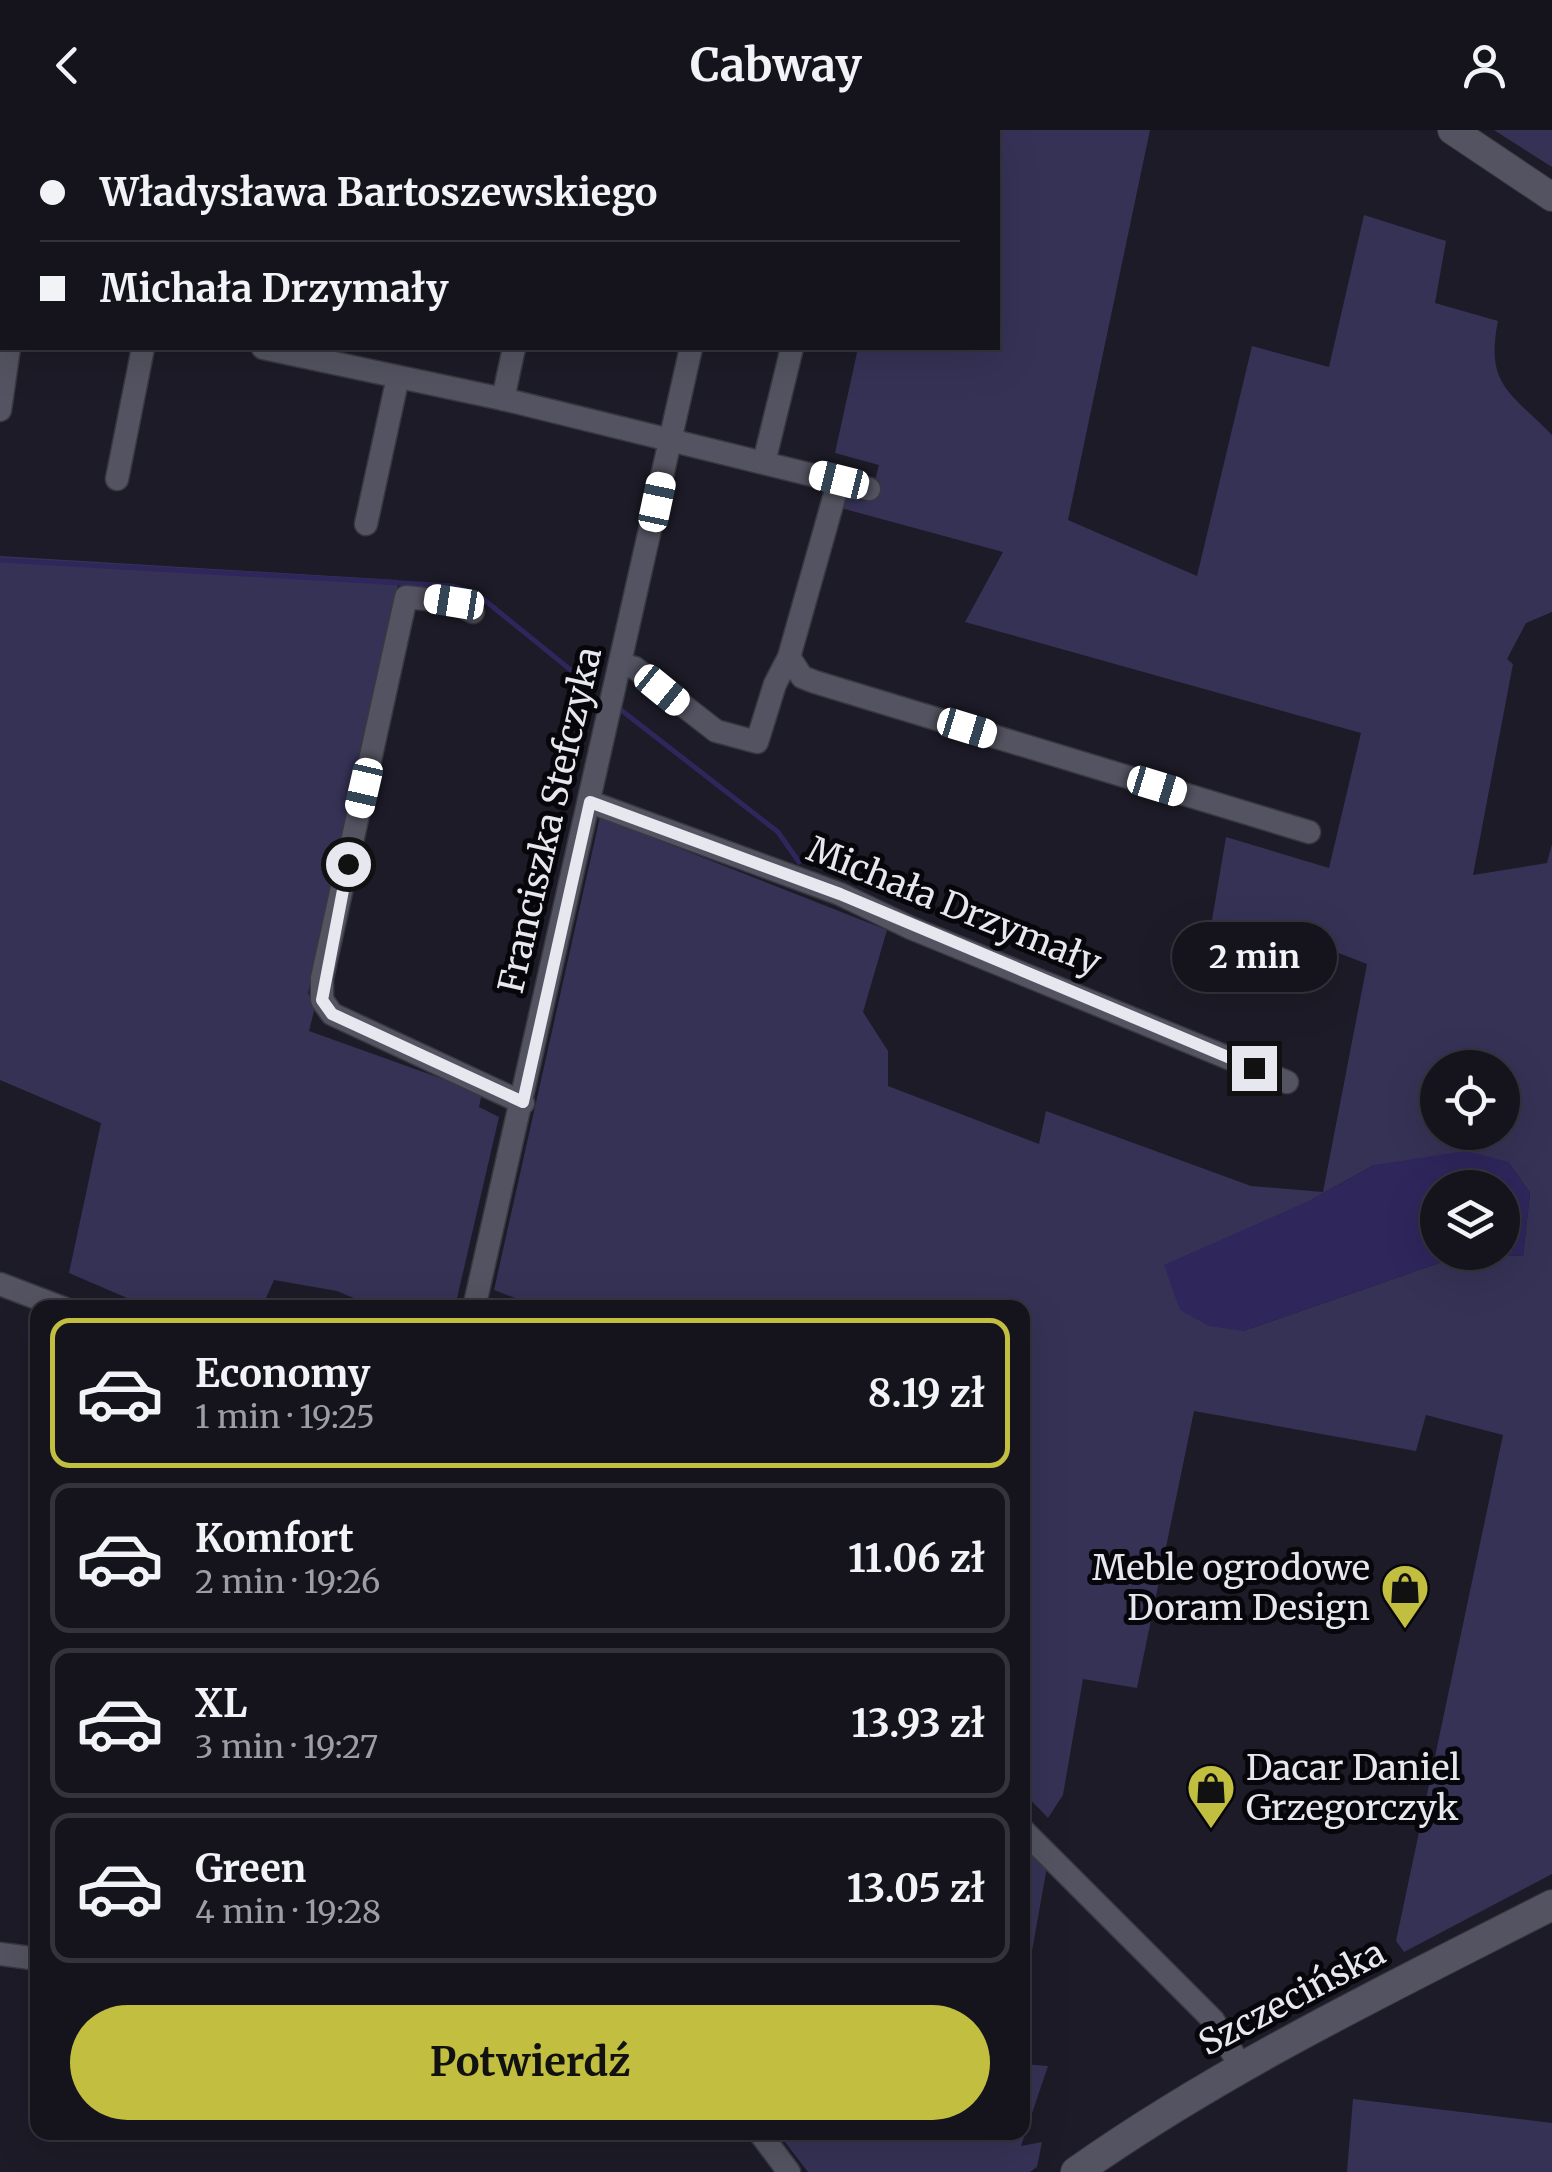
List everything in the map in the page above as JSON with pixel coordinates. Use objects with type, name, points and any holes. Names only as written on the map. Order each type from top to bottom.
[{"type":"main road","name":"Szczecińska","points":[[1076,2172],[1178,2103],[1241,2067],[1552,1905]]},
{"type":"street","points":[[1452,130],[1552,196]]},
{"type":"street","points":[[0,410],[9,350]]},
{"type":"street","points":[[117,479],[143,350]]},
{"type":"street","points":[[274,350],[503,399],[869,488]]},
{"type":"street","points":[[503,399],[514,350]]},
{"type":"street","name":"Franciszka Stefczyka","points":[[476,1300],[692,350]]},
{"type":"street","points":[[764,462],[792,350]]},
{"type":"street","points":[[366,524],[398,377]]},
{"type":"street","points":[[622,664],[635,668],[716,731],[758,742],[774,684],[789,657],[839,480]]},
{"type":"street","points":[[473,612],[454,602],[406,597],[322,978],[322,1000],[332,1014],[523,1102]]},
{"type":"street","points":[[789,657],[802,676],[815,682],[1309,832]]},
{"type":"street","name":"Michała Drzymały","points":[[590,802],[840,894],[1287,1082]]},
{"type":"street","points":[[0,1284],[42,1300]]},
{"type":"street","points":[[1030,1837],[1213,2020],[1241,2067]]},
{"type":"street","points":[[0,1954],[30,1958]]},
{"type":"street","points":[[764,2140],[789,2172]]},
{"type":"shaded area","points":[[1000,130],[1150,130],[1068,520],[1197,576],[1252,346],[1329,367],[1364,215],[1446,241],[1435,303],[1498,321],[1498,374],[1513,397],[1552,435],[1552,612],[1526,623],[1507,659],[1513,664],[1473,875],[1547,863],[1552,844],[1552,1874],[1404,1952],[1396,1941],[1503,1435],[1426,1415],[1416,1451],[1194,1411],[1137,1688],[1083,1679],[1063,1795],[1048,1818],[1030,1799],[1030,1300],[520,1300],[494,1290],[600,817],[887,930],[863,1012],[888,1051],[888,1086],[1039,1144],[1046,1111],[1251,1186],[1323,1192],[1367,964],[1336,952],[1212,920],[1226,837],[1329,868],[1361,733],[965,622],[1003,552],[841,508],[847,496],[871,496],[879,465],[835,453],[858,350],[1000,350]],"holes":[[[1508,1162],[1514,1170],[1520,1170],[1520,1179],[1530,1193],[1520,1270],[1420,1270],[1243,1331],[1311,1200],[1374,1165]]]},
{"type":"shaded area","points":[[1494,130],[1552,130],[1552,167]]},
{"type":"shaded area","points":[[0,556],[399,580],[308,993],[315,1007],[309,1031],[482,1093],[479,1107],[499,1117],[457,1300],[358,1300],[337,1291],[274,1280],[265,1300],[132,1300],[69,1273],[101,1123],[0,1080]]},
{"type":"shaded area","points":[[1467,1151],[1508,1162],[1514,1170],[1420,1170],[1420,1270],[1243,1331],[1209,1326],[1180,1310],[1164,1265],[1311,1200],[1374,1165]]},
{"type":"shaded area","points":[[1520,1179],[1530,1193],[1520,1256]]},
{"type":"shaded area","points":[[1030,1849],[1047,1867],[1030,1962]]},
{"type":"shaded area","points":[[1030,2065],[1048,2066],[1030,2119]]},
{"type":"shaded area","points":[[1353,2099],[1552,2123],[1552,2172],[1347,2172]]},
{"type":"shaded area","points":[[783,2140],[1023,2140],[1021,2146],[1042,2142],[1037,2167],[1030,2172],[808,2172]]},
{"type":"waterway","points":[[0,560],[453,586],[477,594],[588,684]]},
{"type":"waterway","points":[[621,710],[778,832],[799,862]]},
{"type":"place","name":"Meble ogrodowe Doram Design","points":[[1405,1630]]},
{"type":"place","name":"Dacar Daniel Grzegorczyk","points":[[1211,1830]]},
{"type":"route","points":[[348,864],[322,978],[322,1000],[332,1014],[494,1092],[523,1102],[590,802],[840,894],[911,928],[1254,1068]]}]
